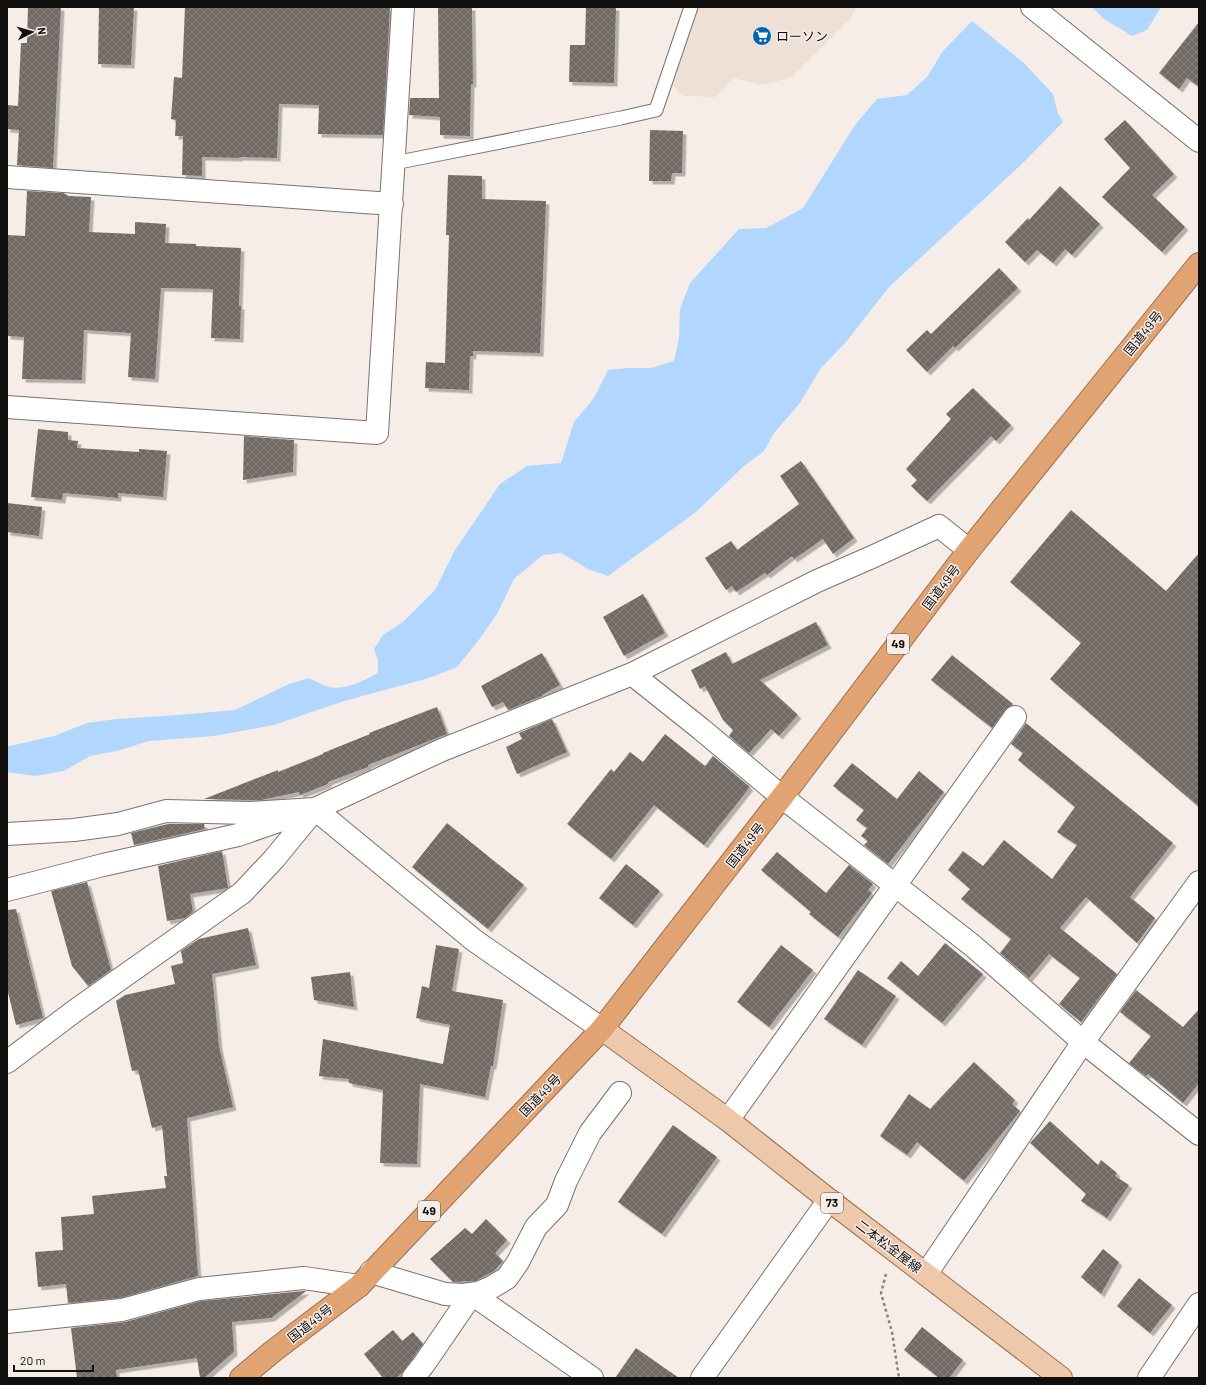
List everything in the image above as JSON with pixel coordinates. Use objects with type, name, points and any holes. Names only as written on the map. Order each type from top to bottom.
[{"type":"highway","name":"国道49号","points":[[241,1378],[365,1279],[602,1029],[782,797],[969,550],[1199,264]]},
{"type":"main road","name":"二本松金屋線","points":[[602,1029],[728,1120],[829,1200],[1061,1378]]},
{"type":"street","points":[[7,407],[377,433],[403,7]]},
{"type":"street","points":[[1032,7],[1199,141]]},
{"type":"street","points":[[7,178],[392,204]]},
{"type":"street","points":[[7,890],[103,865],[238,835],[315,809],[442,750],[632,674],[817,581],[939,526],[969,550]]},
{"type":"street","points":[[632,674],[700,728],[782,797],[972,946],[1083,1042],[1199,1134]]},
{"type":"street","points":[[728,1120],[1015,716]]},
{"type":"street","points":[[7,1062],[76,1010],[242,893],[274,859],[315,809]]},
{"type":"street","points":[[7,834],[74,830],[118,824],[166,811],[250,813],[315,809],[475,941],[602,1029]]},
{"type":"street","points":[[926,1274],[1083,1042],[1199,882]]},
{"type":"street","points":[[7,1322],[122,1310],[199,1289],[304,1278],[365,1279],[445,1294],[478,1293],[492,1287],[506,1278],[518,1262],[536,1227],[557,1205],[566,1181],[590,1133],[620,1092]]},
{"type":"street","points":[[702,1378],[829,1200]]},
{"type":"street","points":[[413,1378],[472,1294]]},
{"type":"street","points":[[472,1294],[592,1378]]},
{"type":"street","points":[[1149,1378],[1199,1304]]},
{"type":"lane","points":[[394,164],[656,110],[691,7]]},
{"type":"path","points":[[892,1248],[881,1293],[892,1332],[899,1378]]},
{"type":"shaded area","points":[[698,7],[856,7],[850,19],[792,77],[763,85],[733,78],[716,97],[683,96],[672,85]]},
{"type":"water","points":[[1092,7],[1161,7],[1147,30],[1132,36],[1104,19]]},
{"type":"water","points":[[972,21],[1024,63],[1053,94],[1058,113],[1063,122],[1024,162],[889,287],[846,342],[821,368],[800,403],[774,433],[764,451],[743,467],[696,512],[608,576],[588,569],[561,553],[543,555],[514,579],[497,614],[457,667],[429,678],[344,701],[274,725],[214,736],[149,741],[117,751],[90,756],[64,771],[35,776],[7,772],[7,746],[54,736],[87,723],[117,719],[235,710],[289,684],[309,678],[321,684],[335,688],[361,682],[378,673],[378,661],[374,649],[383,635],[404,621],[435,590],[455,550],[500,484],[527,466],[561,463],[574,422],[594,398],[608,370],[651,368],[674,361],[679,338],[680,309],[690,283],[739,229],[766,228],[803,208],[855,125],[877,99],[907,95],[927,77],[943,51]]},
{"type":"building","points":[[28,7],[61,7],[53,168],[17,165],[19,130],[7,129],[7,105],[18,106],[21,43],[27,43]]},
{"type":"building","points":[[99,7],[134,7],[131,65],[98,64]]},
{"type":"building","points":[[185,7],[390,7],[383,135],[318,134],[319,105],[279,104],[277,158],[202,157],[202,176],[182,175],[183,136],[175,136],[176,120],[171,119],[174,77],[182,78]]},
{"type":"building","points":[[438,7],[472,7],[473,84],[471,84],[470,136],[440,135],[440,117],[409,115],[410,98],[439,98]]},
{"type":"building","points":[[586,7],[616,7],[614,83],[569,82],[570,45],[585,45]]},
{"type":"building","points":[[1199,22],[1199,87],[1187,78],[1179,89],[1159,73]]},
{"type":"building","points":[[1125,120],[1174,174],[1152,195],[1185,227],[1162,252],[1102,197],[1130,168],[1104,139]]},
{"type":"building","points":[[650,130],[683,131],[682,173],[672,173],[671,181],[649,181]]},
{"type":"building","points":[[448,175],[482,176],[482,199],[546,201],[540,353],[473,351],[473,356],[470,356],[469,390],[425,388],[426,362],[445,363],[449,235],[446,235]]},
{"type":"building","points":[[1060,186],[1100,224],[1072,255],[1065,249],[1053,263],[1037,250],[1025,262],[1005,242],[1028,218],[1029,220]]},
{"type":"building","points":[[27,191],[63,193],[69,196],[91,197],[89,232],[135,234],[135,222],[166,224],[165,243],[241,248],[239,306],[241,306],[240,339],[211,338],[213,289],[161,288],[155,379],[128,377],[131,333],[84,330],[82,380],[22,379],[24,337],[7,336],[7,235],[25,236]]},
{"type":"building","points":[[999,268],[1018,288],[955,348],[953,346],[927,372],[906,350],[927,330],[931,334]]},
{"type":"building","points":[[973,388],[1011,425],[996,441],[991,436],[927,501],[911,486],[917,480],[906,469],[951,419],[946,414]]},
{"type":"building","points":[[38,429],[68,432],[68,440],[78,441],[77,448],[139,452],[139,449],[167,451],[163,497],[118,493],[118,498],[63,493],[62,500],[31,497]]},
{"type":"building","points":[[244,436],[294,440],[293,472],[243,480]]},
{"type":"building","points":[[801,461],[854,538],[833,554],[823,539],[794,559],[792,556],[767,575],[765,573],[736,592],[732,586],[726,590],[705,558],[731,541],[737,550],[799,504],[780,476]]},
{"type":"building","points":[[7,503],[42,507],[39,536],[7,532]]},
{"type":"building","points":[[1071,510],[1166,591],[1199,553],[1199,807],[1050,679],[1081,643],[1010,582]]},
{"type":"building","points":[[643,594],[665,633],[624,656],[603,617]]},
{"type":"building","points":[[816,622],[828,645],[760,680],[798,715],[779,736],[771,729],[749,753],[729,736],[733,730],[723,720],[705,686],[700,689],[691,670],[726,652],[732,664]]},
{"type":"building","points":[[542,653],[560,685],[542,696],[508,710],[503,702],[492,707],[481,686]]},
{"type":"building","points":[[952,655],[1013,704],[1005,710],[992,728],[931,680]]},
{"type":"building","points":[[437,707],[447,734],[368,765],[368,767],[328,782],[328,784],[300,795],[299,792],[261,800],[204,799],[278,770],[278,772],[370,734],[369,733]]},
{"type":"building","points":[[552,719],[567,752],[517,774],[506,747],[522,739],[519,733]]},
{"type":"building","points":[[1026,723],[1173,843],[1130,897],[1155,918],[1137,943],[1086,897],[1060,928],[1117,974],[1081,1022],[1059,1004],[1080,978],[1049,954],[1029,978],[1000,953],[1011,939],[961,899],[970,889],[948,870],[963,851],[983,866],[1004,840],[1052,879],[1077,845],[1057,832],[1075,807],[1018,760],[1023,753],[1011,744]]},
{"type":"building","points":[[665,734],[705,766],[713,756],[750,787],[704,845],[654,805],[611,859],[567,824],[611,769],[614,772],[630,752],[643,762]]},
{"type":"building","points":[[852,763],[897,799],[919,771],[944,792],[888,864],[864,845],[868,841],[861,836],[867,828],[856,820],[864,810],[833,786]]},
{"type":"building","points":[[447,823],[524,885],[488,929],[412,867]]},
{"type":"building","points":[[168,824],[204,824],[205,829],[134,845],[131,833]]},
{"type":"building","points":[[222,851],[228,888],[190,894],[193,912],[185,918],[167,921],[158,866]]},
{"type":"building","points":[[777,852],[826,893],[849,865],[873,884],[868,890],[872,893],[838,937],[809,914],[811,912],[761,870]]},
{"type":"building","points":[[626,864],[660,891],[633,925],[599,898]]},
{"type":"building","points":[[87,882],[111,970],[88,986],[72,966],[51,891]]},
{"type":"building","points":[[16,909],[43,1018],[16,1025],[7,988],[7,910]]},
{"type":"building","points":[[248,928],[256,965],[212,974],[219,1046],[233,1107],[187,1118],[198,1276],[120,1298],[68,1303],[66,1284],[38,1287],[35,1252],[63,1250],[61,1217],[94,1214],[92,1196],[166,1188],[164,1176],[167,1176],[162,1125],[152,1128],[138,1070],[132,1071],[116,1001],[125,995],[175,984],[171,966],[183,963],[181,951],[199,939]]},
{"type":"building","points":[[945,943],[983,974],[942,1023],[887,978],[901,961],[918,976]]},
{"type":"building","points":[[436,945],[459,949],[452,991],[503,1000],[493,1066],[491,1066],[485,1097],[420,1084],[417,1164],[380,1163],[383,1090],[349,1083],[349,1079],[319,1076],[323,1039],[443,1064],[450,1025],[416,1018],[422,986],[429,988]]},
{"type":"building","points":[[781,945],[813,970],[769,1027],[737,1002]]},
{"type":"building","points":[[858,970],[896,996],[862,1045],[824,1019]]},
{"type":"building","points":[[350,972],[354,1007],[314,1000],[311,977]]},
{"type":"building","points":[[1136,990],[1183,1027],[1199,1009],[1199,1083],[1183,1103],[1148,1074],[1146,1076],[1129,1063],[1151,1036],[1120,1012]]},
{"type":"building","points":[[974,1062],[1015,1100],[1012,1104],[1020,1111],[964,1181],[917,1142],[907,1155],[880,1136],[909,1094],[930,1109]]},
{"type":"building","points":[[1050,1121],[1098,1165],[1101,1160],[1117,1173],[1115,1176],[1129,1185],[1107,1218],[1081,1201],[1086,1194],[1030,1143]]},
{"type":"building","points":[[673,1125],[717,1157],[662,1234],[618,1202]]},
{"type":"building","points":[[486,1219],[507,1240],[495,1253],[503,1261],[494,1271],[475,1281],[453,1282],[430,1259],[465,1228],[472,1234]]},
{"type":"building","points":[[1103,1249],[1119,1262],[1101,1294],[1081,1277]]},
{"type":"building","points":[[1139,1278],[1172,1305],[1150,1333],[1117,1306]]},
{"type":"building","points":[[306,1291],[271,1318],[232,1322],[234,1352],[204,1378],[200,1378],[197,1358],[116,1370],[117,1378],[77,1378],[71,1328],[125,1322],[201,1301]]},
{"type":"building","points":[[922,1327],[963,1360],[949,1378],[939,1378],[904,1350]]},
{"type":"building","points":[[393,1330],[402,1341],[413,1332],[423,1344],[402,1373],[396,1378],[383,1378],[364,1354]]},
{"type":"building","points":[[636,1348],[679,1378],[615,1378]]},
{"type":"place","name":"ローソン","points":[[762,36]]}]
